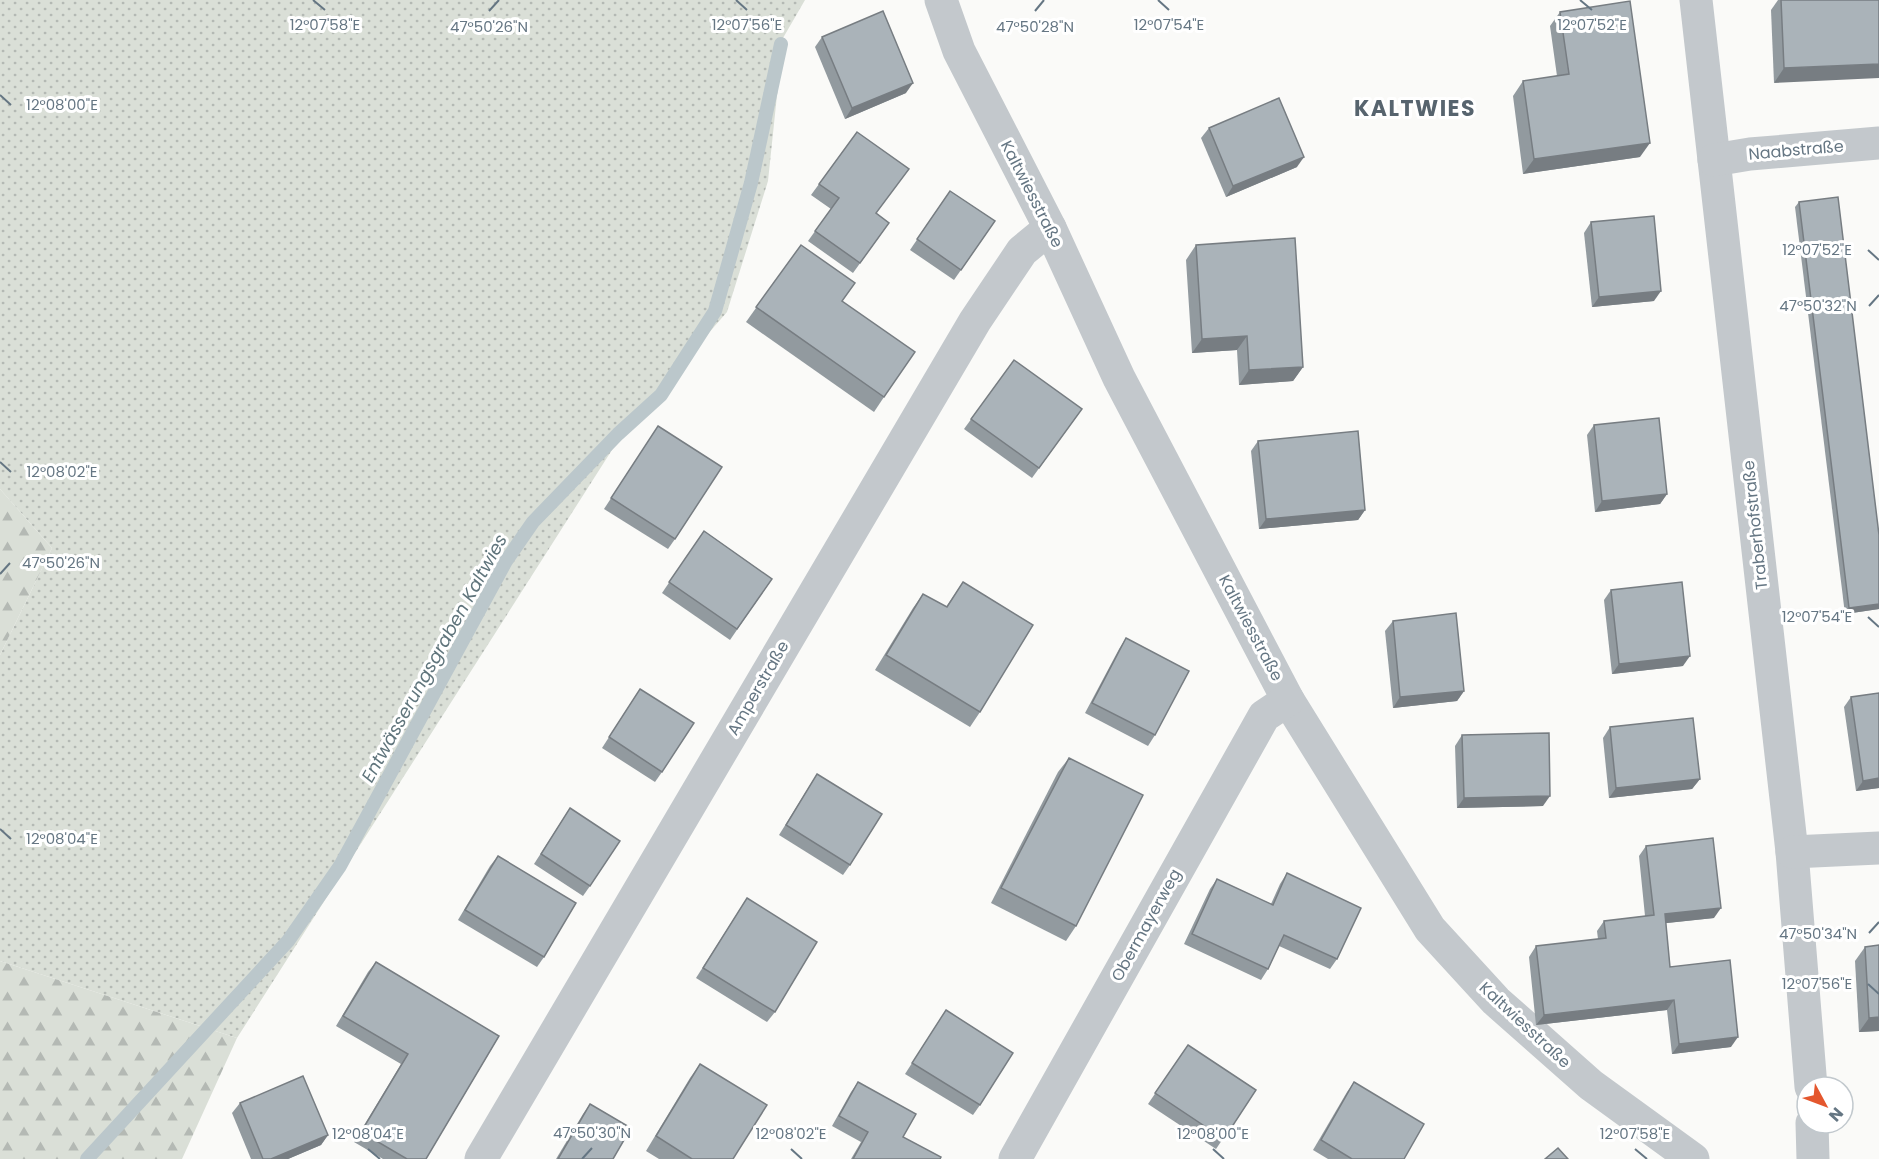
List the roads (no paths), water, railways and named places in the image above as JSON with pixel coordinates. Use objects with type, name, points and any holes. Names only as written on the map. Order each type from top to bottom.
[{"type":"street","name":"Kaltwiesstraße","points":[[941,0],[959,51],[1050,228],[1119,378],[1288,700],[1430,929],[1496,1001],[1591,1085],[1693,1159]]},
{"type":"street","name":"Traberhofstraße","points":[[1696,0],[1792,852],[1811,1075]]},
{"type":"street","name":"Naabstraße","points":[[1714,160],[1750,154],[1879,143]]},
{"type":"street","name":"Amperstraße","points":[[481,1159],[975,321],[1022,251],[1050,228]]},
{"type":"street","name":"Obermayerweg","points":[[1015,1159],[1264,716],[1288,700]]},
{"type":"street","points":[[1792,852],[1879,848]]},
{"type":"street","points":[[1812,1135],[1813,1159]]},
{"type":"waterway","name":"Entwässerungsgraben Kaltwies","points":[[87,1159],[288,941],[340,866],[506,561],[533,522],[618,434],[661,395],[715,311],[751,183],[781,44]]},
{"type":"district","name":"KALTWIES","points":[[1415,108]]}]
